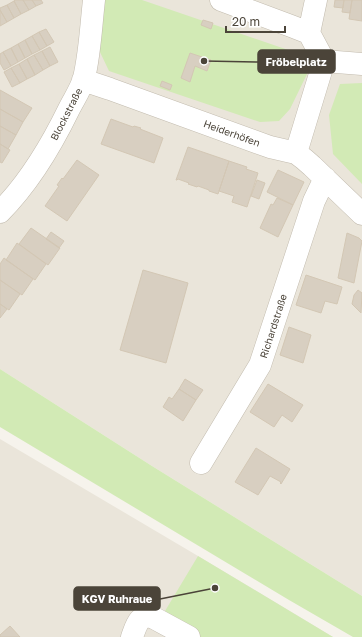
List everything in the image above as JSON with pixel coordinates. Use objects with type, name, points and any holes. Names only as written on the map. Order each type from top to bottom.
[{"type":"street","name":"Blockstraße","points":[[0,212],[17,193],[53,141],[83,80],[88,59],[94,0]]},
{"type":"street","points":[[221,0],[309,33]]},
{"type":"street","points":[[296,153],[324,61],[309,33],[316,0]]},
{"type":"street","points":[[324,61],[362,64]]},
{"type":"street","name":"Heiderhöfen","points":[[83,80],[110,88],[270,147],[296,153],[304,158],[362,214]]},
{"type":"street","name":"Richardstraße","points":[[201,463],[260,365],[314,200],[325,178]]},
{"type":"street","points":[[132,637],[138,621],[146,616],[154,618],[189,637]]},
{"type":"shaded area","points":[[0,0],[362,0],[362,596],[152,466],[0,369]]},
{"type":"shaded area","points":[[0,439],[198,556],[333,637],[0,637]]},
{"type":"green space","points":[[104,0],[142,0],[297,53],[309,70],[290,109],[279,121],[260,122],[109,71],[99,50]]},
{"type":"green space","points":[[362,83],[362,184],[333,154],[329,115],[340,84]]},
{"type":"green space","points":[[0,369],[152,466],[362,596],[362,637],[353,637],[289,600],[0,427]]},
{"type":"green space","points":[[198,556],[333,637],[190,637],[159,621]]},
{"type":"building","points":[[23,0],[29,10],[21,14],[14,1]]},
{"type":"building","points":[[23,0],[32,0],[36,6],[29,10]]},
{"type":"building","points":[[32,0],[41,0],[43,3],[36,6]]},
{"type":"building","points":[[335,0],[344,0],[343,8],[334,7]]},
{"type":"building","points":[[344,0],[352,0],[350,13],[342,12]]},
{"type":"building","points":[[352,0],[362,0],[362,21],[349,19]]},
{"type":"building","points":[[14,1],[21,14],[14,18],[7,5]]},
{"type":"building","points":[[7,5],[14,18],[7,22],[0,8]]},
{"type":"building","points":[[0,10],[7,22],[0,26]]},
{"type":"building","points":[[203,20],[213,23],[211,29],[201,25]]},
{"type":"building","points":[[46,29],[54,42],[47,46],[39,32]]},
{"type":"building","points":[[39,32],[47,46],[40,50],[32,36]]},
{"type":"building","points":[[32,36],[40,50],[32,54],[25,40]]},
{"type":"building","points":[[25,40],[32,54],[25,58],[18,44]]},
{"type":"building","points":[[18,44],[25,58],[18,62],[11,48]]},
{"type":"building","points":[[50,47],[58,62],[50,66],[42,51]]},
{"type":"building","points":[[11,48],[18,62],[11,66],[3,52]]},
{"type":"building","points":[[42,51],[50,66],[43,70],[34,55]]},
{"type":"building","points":[[3,52],[11,66],[4,70],[0,63],[0,54]]},
{"type":"building","points":[[190,53],[211,60],[207,71],[195,66],[190,82],[181,78]]},
{"type":"building","points":[[34,55],[43,70],[35,75],[27,59]]},
{"type":"building","points":[[27,59],[35,75],[27,79],[19,64]]},
{"type":"building","points":[[19,64],[27,79],[20,83],[11,68]]},
{"type":"building","points":[[11,68],[20,83],[12,87],[4,72]]},
{"type":"building","points":[[162,81],[172,85],[170,90],[160,86]]},
{"type":"building","points":[[0,90],[32,108],[23,122],[0,109]]},
{"type":"building","points":[[0,109],[23,122],[16,135],[0,126]]},
{"type":"building","points":[[111,119],[133,127],[141,128],[140,129],[163,138],[154,163],[101,144]]},
{"type":"building","points":[[0,126],[16,135],[8,149],[0,144]]},
{"type":"building","points":[[0,144],[10,150],[2,163],[0,162]]},
{"type":"building","points":[[188,147],[229,161],[218,194],[178,179],[176,180]]},
{"type":"building","points":[[77,160],[99,175],[67,221],[45,206],[59,186],[57,185]]},
{"type":"building","points":[[229,161],[247,167],[246,169],[258,173],[247,207],[232,202],[234,196],[219,191]]},
{"type":"building","points":[[278,170],[304,182],[293,205],[267,192]]},
{"type":"building","points":[[257,180],[265,183],[259,199],[251,196]]},
{"type":"building","points":[[277,198],[293,205],[278,237],[260,228],[271,204],[273,205]]},
{"type":"building","points":[[31,228],[60,248],[48,265],[19,244]]},
{"type":"building","points":[[51,232],[64,241],[59,248],[46,239]]},
{"type":"building","points":[[347,233],[359,238],[362,241],[354,283],[338,278]]},
{"type":"building","points":[[17,243],[46,264],[35,280],[6,260]]},
{"type":"building","points":[[4,258],[33,279],[22,295],[0,280],[0,264]]},
{"type":"building","points":[[143,270],[188,283],[166,363],[120,350]]},
{"type":"building","points":[[306,275],[342,287],[337,304],[325,301],[321,313],[296,305]]},
{"type":"building","points":[[0,280],[20,294],[9,310],[0,304]]},
{"type":"building","points":[[358,290],[362,293],[361,313],[352,304],[354,295]]},
{"type":"building","points":[[0,304],[7,309],[0,318]]},
{"type":"building","points":[[289,327],[311,335],[303,363],[280,355]]},
{"type":"building","points":[[185,379],[203,390],[196,400],[179,389]]},
{"type":"building","points":[[268,384],[303,405],[292,422],[282,415],[274,427],[250,412]]},
{"type":"building","points":[[179,389],[196,400],[183,421],[163,407],[169,397],[172,399]]},
{"type":"building","points":[[256,448],[290,469],[281,484],[281,482],[270,476],[258,495],[235,482]]},
{"type":"building","points":[[10,626],[20,637],[0,637],[0,635]]},
{"type":"place","name":"Fröbelplatz","points":[[204,61]]},
{"type":"place","name":"KGV Ruhraue","points":[[215,588]]}]
